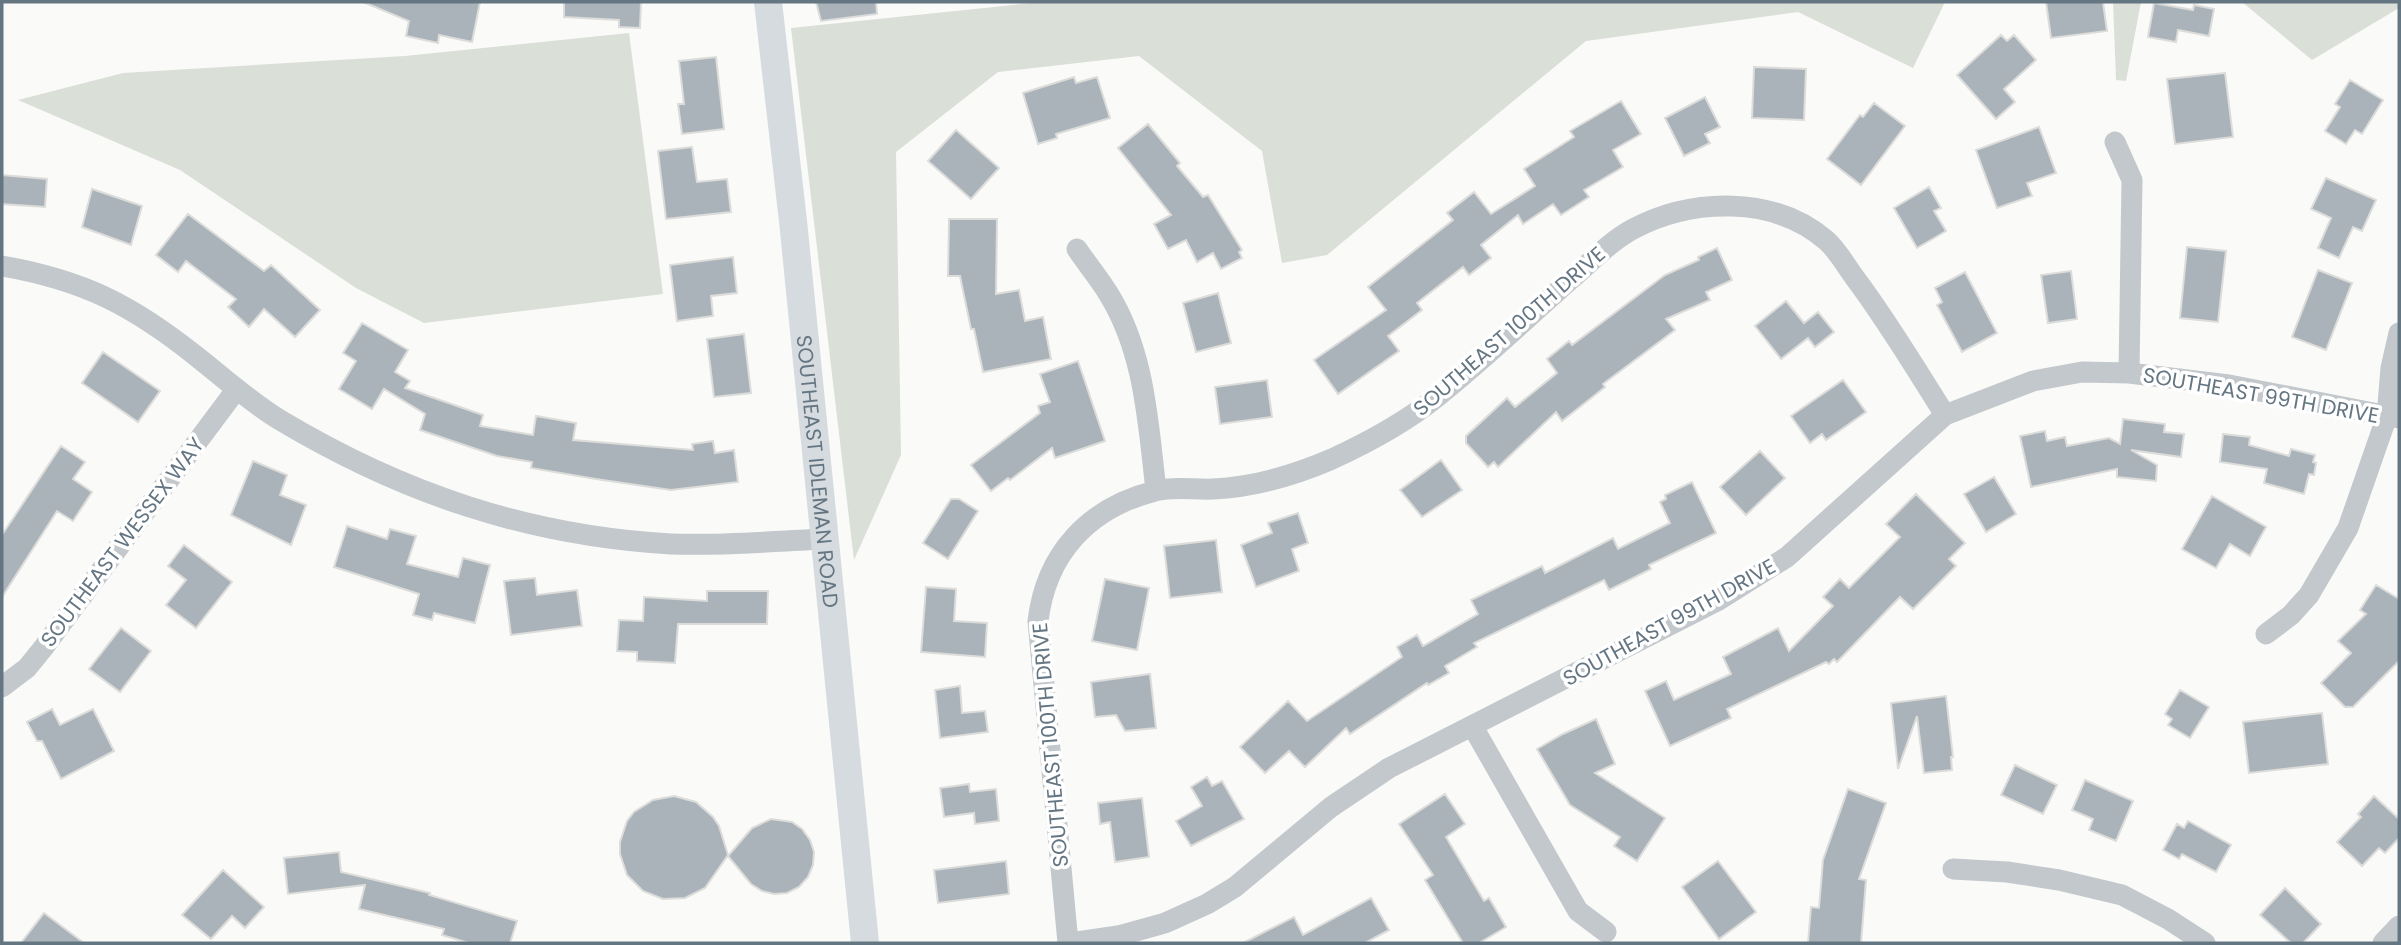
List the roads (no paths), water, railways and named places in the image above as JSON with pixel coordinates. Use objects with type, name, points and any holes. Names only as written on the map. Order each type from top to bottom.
[{"type":"main road","name":"SOUTHEAST IDLEMAN ROAD","points":[[768,2],[793,220],[865,943]]},
{"type":"street","points":[[2115,142],[2132,180],[2129,373]]},
{"type":"street","name":"SOUTHEAST 100TH DRIVE","points":[[1069,943],[1038,639],[1041,600],[1056,560],[1068,543],[1102,514],[1156,490],[1216,489],[1274,480],[1329,460],[1374,438],[1437,397],[1614,241],[1651,221],[1710,206],[1743,206],[1776,213],[1806,227],[1828,242],[1870,298],[1945,415]]},
{"type":"street","points":[[1077,249],[1109,294],[1126,329],[1137,361],[1145,393],[1156,490]]},
{"type":"street","points":[[2,266],[69,281],[120,303],[156,326],[236,390],[278,419],[369,468],[425,493],[492,515],[561,530],[671,544],[825,539]]},
{"type":"street","points":[[2266,634],[2291,615],[2309,595],[2348,528],[2393,417],[2391,368],[2399,332]]},
{"type":"street","name":"SOUTHEAST 99TH DRIVE","points":[[1069,943],[1118,936],[1153,926],[1207,904],[1235,887],[1331,807],[1388,768],[1473,727],[1717,600],[1787,557],[1945,415],[2033,381],[2082,372],[2129,373],[2229,385],[2393,417]]},
{"type":"street","name":"SOUTHEAST WESSEX WAY","points":[[2,687],[27,667],[44,647],[236,390]]},
{"type":"street","points":[[1473,727],[1578,911],[1606,932]]},
{"type":"street","points":[[1953,869],[2007,872],[2122,895],[2168,919],[2205,943]]},
{"type":"street","points":[[2383,943],[2399,926]]}]
